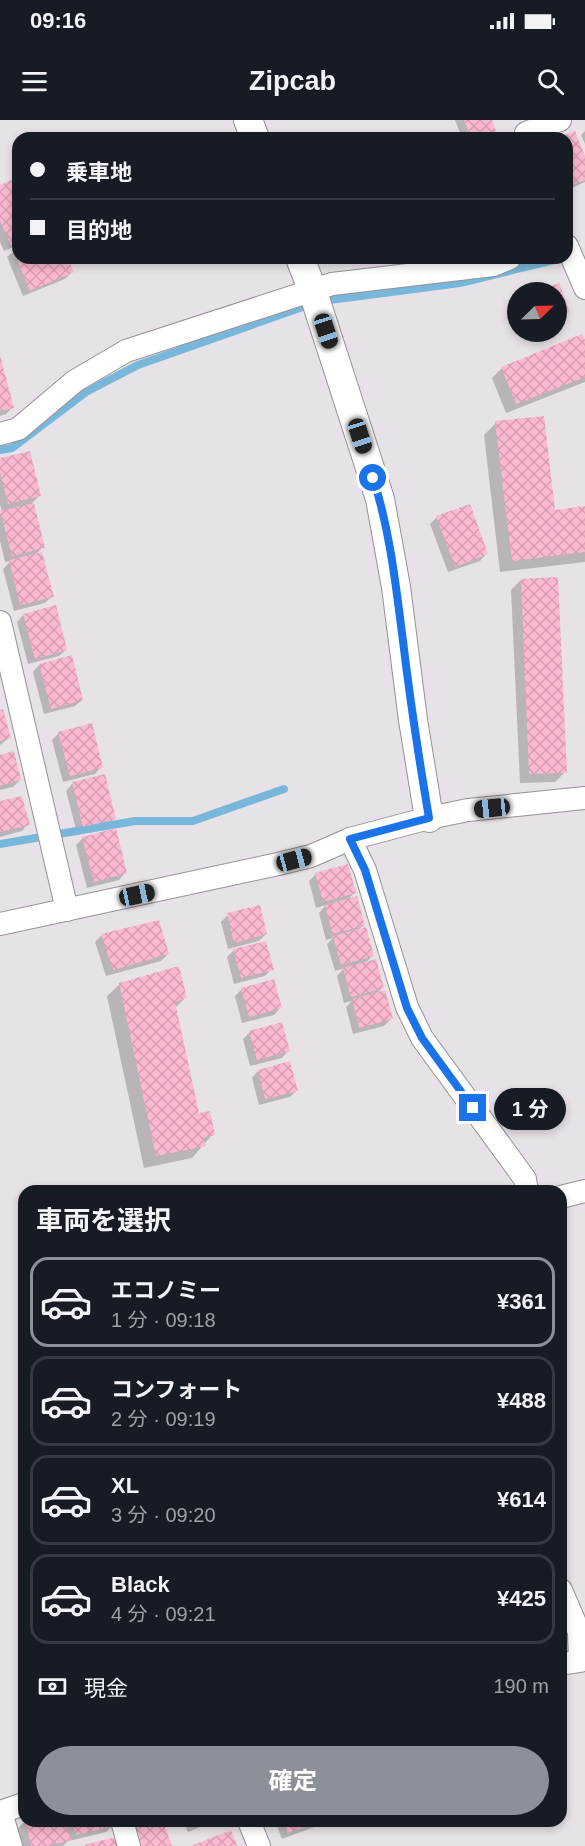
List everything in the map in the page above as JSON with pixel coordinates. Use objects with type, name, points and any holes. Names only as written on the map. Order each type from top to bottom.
[{"type":"street","points":[[525,130],[560,120]]},
{"type":"street","points":[[575,255],[585,288]]},
{"type":"street","points":[[302,264],[380,499],[396,588],[413,720],[429,818]]},
{"type":"street","points":[[0,434],[18,429],[75,381],[126,351],[332,284],[493,264]]},
{"type":"street","points":[[0,622],[67,910]]},
{"type":"street","points":[[0,924],[311,856],[350,839],[429,818],[468,810],[585,798]]},
{"type":"street","points":[[350,839],[365,870],[407,1008],[422,1038],[525,1179],[526,1185]]},
{"type":"street","points":[[567,1196],[585,1191]]},
{"type":"street","points":[[567,1604],[579,1632],[580,1661],[567,1663]]},
{"type":"street","points":[[11,1846],[1,1812],[18,1806]]},
{"type":"street","points":[[124,1827],[129,1846]]},
{"type":"street","points":[[251,1827],[259,1846]]},
{"type":"building","points":[[464,120],[492,120],[496,132],[469,132]]},
{"type":"building","points":[[575,131],[585,156],[585,180],[573,184],[573,132]]},
{"type":"building","points":[[12,180],[11,245],[0,221],[0,185]]},
{"type":"building","points":[[19,264],[71,264],[74,272],[30,291]]},
{"type":"building","points":[[582,334],[585,340],[585,377],[516,404],[501,367]]},
{"type":"building","points":[[0,355],[14,408],[0,411]]},
{"type":"building","points":[[544,416],[555,510],[585,506],[585,552],[512,561],[495,421]]},
{"type":"building","points":[[30,451],[41,496],[8,504],[0,472],[0,458]]},
{"type":"building","points":[[34,503],[45,548],[12,556],[0,511]]},
{"type":"building","points":[[470,504],[488,554],[455,567],[436,516]]},
{"type":"building","points":[[42,552],[54,597],[20,605],[9,560]]},
{"type":"building","points":[[558,577],[567,773],[529,774],[521,579]]},
{"type":"building","points":[[56,605],[67,650],[35,659],[23,614]]},
{"type":"building","points":[[72,655],[83,700],[51,709],[39,664]]},
{"type":"building","points":[[3,709],[11,738],[0,741],[0,710]]},
{"type":"building","points":[[92,723],[103,768],[70,776],[58,732]]},
{"type":"building","points":[[14,751],[21,780],[0,786],[0,755]]},
{"type":"building","points":[[105,774],[116,819],[83,827],[72,782]]},
{"type":"building","points":[[22,796],[30,825],[0,832],[0,801]]},
{"type":"building","points":[[116,828],[127,873],[94,882],[82,837]]},
{"type":"building","points":[[348,864],[356,893],[323,902],[315,873]]},
{"type":"building","points":[[357,896],[365,926],[332,934],[325,905]]},
{"type":"building","points":[[260,905],[267,934],[234,943],[227,913]]},
{"type":"building","points":[[159,920],[169,954],[113,970],[101,934]]},
{"type":"building","points":[[366,927],[374,956],[341,965],[333,936]]},
{"type":"building","points":[[266,941],[274,970],[241,978],[233,949]]},
{"type":"building","points":[[376,959],[384,988],[351,997],[343,968]]},
{"type":"building","points":[[179,966],[187,998],[175,1002],[199,1113],[210,1111],[215,1135],[203,1138],[206,1146],[156,1156],[119,983]]},
{"type":"building","points":[[274,979],[282,1008],[249,1017],[241,988]]},
{"type":"building","points":[[385,990],[393,1019],[359,1028],[352,999]]},
{"type":"building","points":[[282,1022],[290,1051],[257,1060],[249,1031]]},
{"type":"building","points":[[290,1061],[298,1091],[265,1099],[258,1070]]},
{"type":"building","points":[[26,1827],[68,1827],[71,1840],[48,1846],[31,1846]]},
{"type":"building","points":[[74,1827],[111,1827],[76,1835]]},
{"type":"building","points":[[135,1827],[165,1827],[172,1846],[142,1846]]},
{"type":"building","points":[[286,1827],[304,1827],[288,1833]]},
{"type":"building","points":[[231,1830],[237,1846],[191,1846]]},
{"type":"building","points":[[120,1836],[122,1846],[84,1846],[84,1845]]},
{"type":"waterway","points":[[322,301],[460,283],[538,264]]},
{"type":"waterway","points":[[0,450],[12,448],[86,392],[138,365],[311,304]]},
{"type":"waterway","points":[[0,844],[135,821],[193,821],[284,789]]},
{"type":"route","points":[[373,478],[380,499],[396,588],[413,720],[429,818],[350,839],[365,870],[407,1008],[422,1038],[473,1108]]}]
